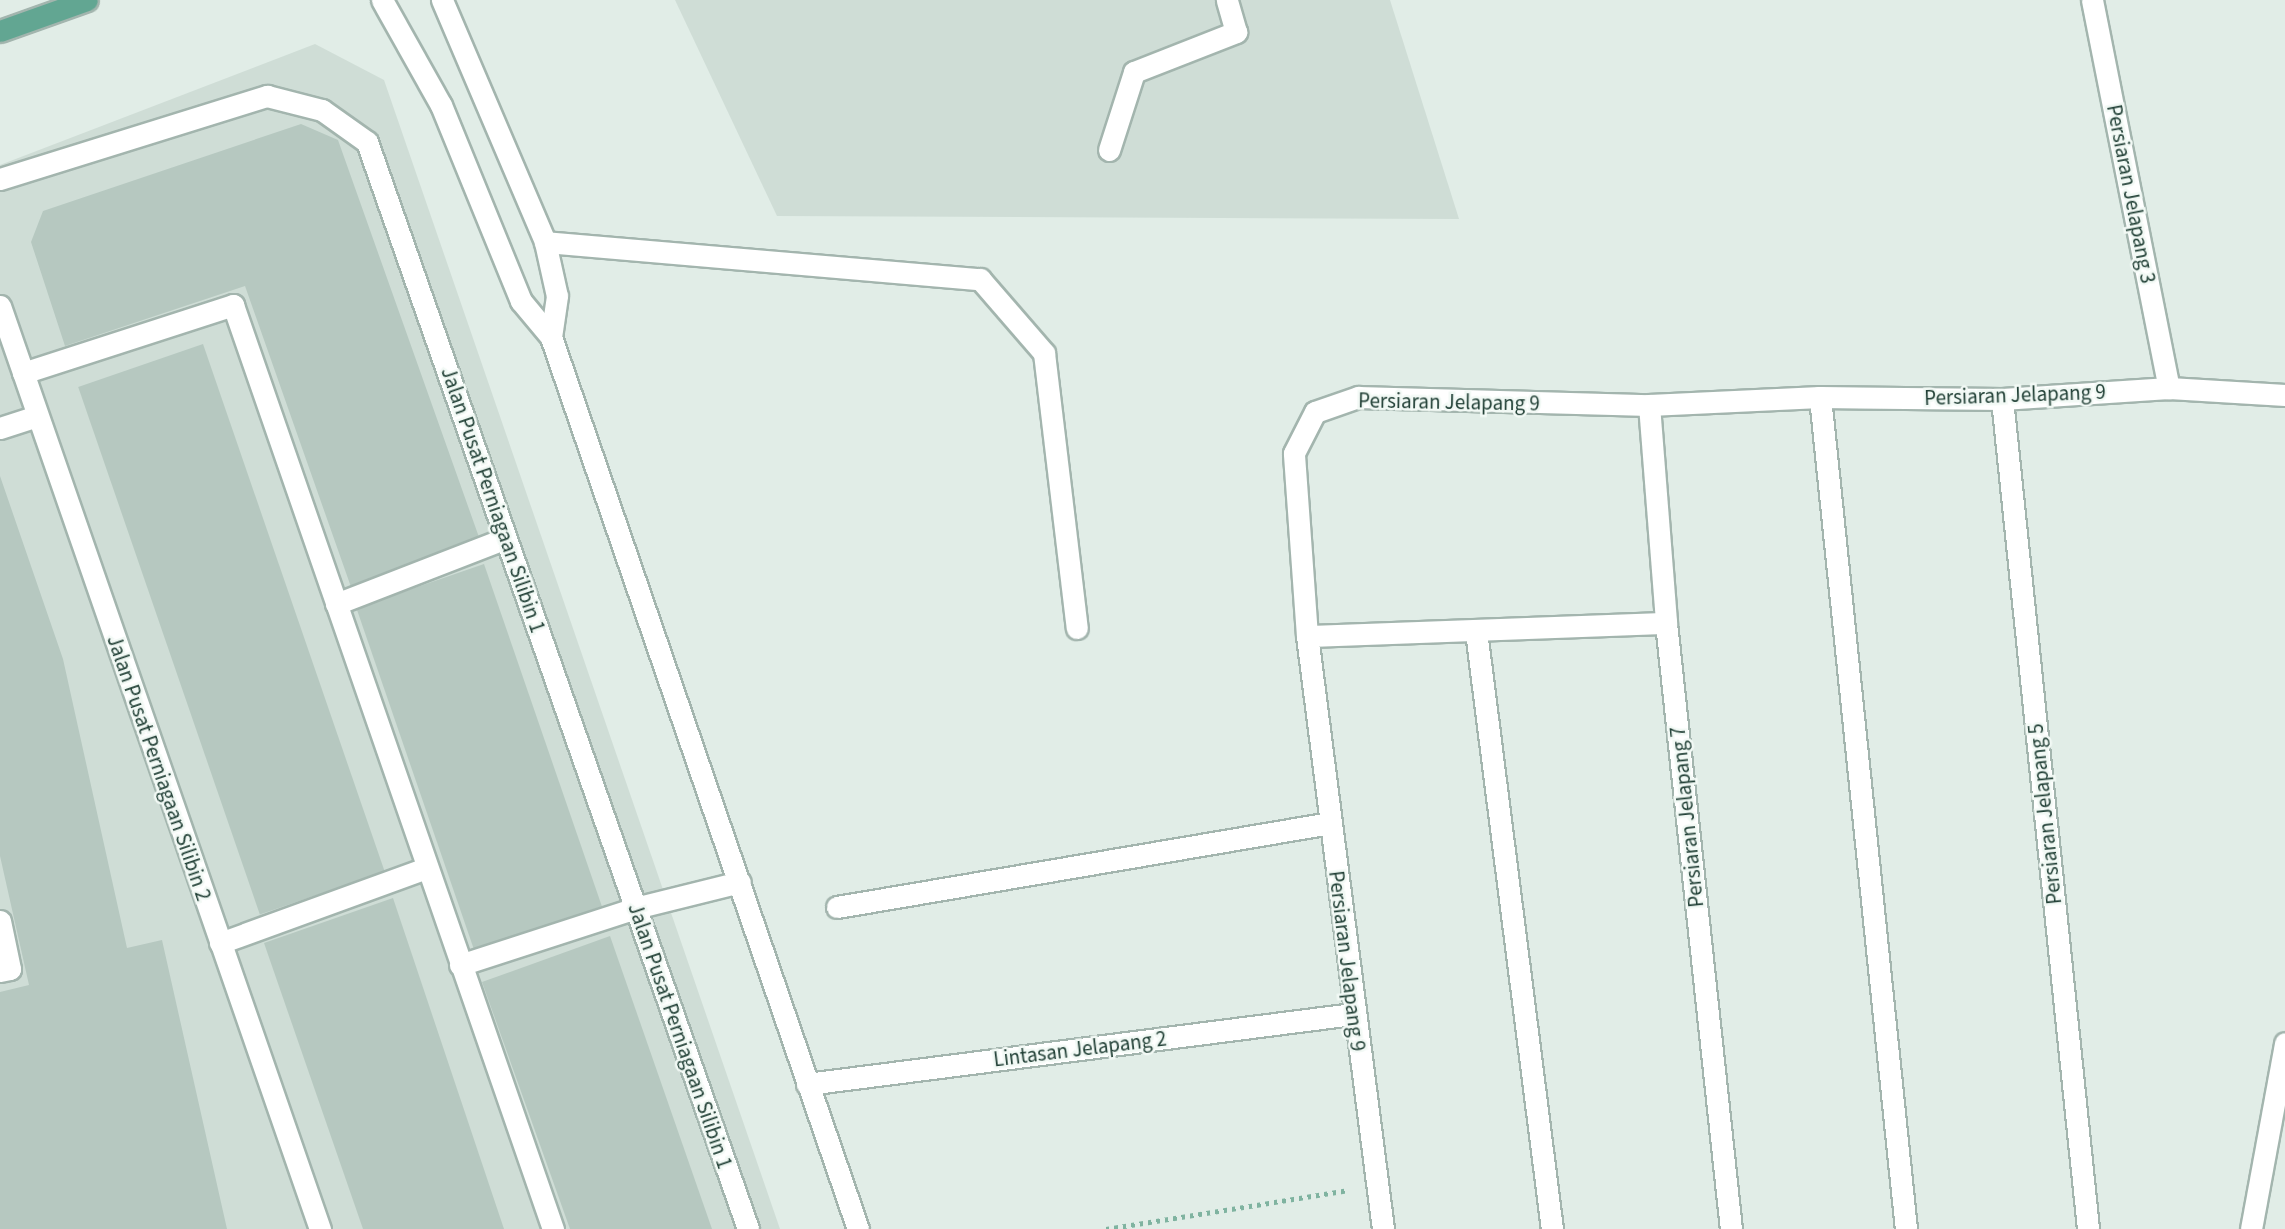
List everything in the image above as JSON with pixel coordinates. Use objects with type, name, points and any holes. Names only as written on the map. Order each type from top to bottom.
[{"type":"main road","points":[[0,31],[87,0]]},
{"type":"street","points":[[382,0],[441,105],[521,301],[551,337],[858,1229]]},
{"type":"street","points":[[442,0],[545,242],[557,296],[551,337]]},
{"type":"street","points":[[1109,150],[1134,72],[1236,32],[1227,0]]},
{"type":"street","name":"Persiaran Jelapang 3","points":[[2092,0],[2169,388]]},
{"type":"street","name":"Jalan Pusat Perniagaan Silibin 1","points":[[0,179],[267,96],[322,110],[367,142],[748,1229]]},
{"type":"street","points":[[545,242],[980,279],[1044,353],[1077,628]]},
{"type":"street","points":[[23,373],[233,305],[553,1229]]},
{"type":"street","name":"Jalan Pusat Perniagaan Silibin 2","points":[[0,306],[320,1229]]},
{"type":"street","name":"Persiaran Jelapang 9","points":[[1383,1229],[1353,1014],[1307,636],[1294,453],[1315,412],[1357,397],[1648,405],[1820,397],[2002,399],[2169,388],[2285,395]]},
{"type":"street","points":[[1820,397],[1906,1229]]},
{"type":"street","name":"Persiaran Jelapang 5","points":[[2002,399],[2088,1229]]},
{"type":"street","name":"Persiaran Jelapang 7","points":[[1648,405],[1666,623],[1731,1229]]},
{"type":"street","points":[[0,428],[37,416]]},
{"type":"street","points":[[336,604],[506,538]]},
{"type":"street","points":[[1307,636],[1666,623]]},
{"type":"street","points":[[1476,631],[1552,1229]]},
{"type":"street","points":[[837,907],[1330,823]]},
{"type":"street","points":[[220,943],[426,868]]},
{"type":"street","points":[[460,965],[635,908],[740,882]]},
{"type":"street","points":[[0,921],[10,969],[0,971]]},
{"type":"street","name":"Lintasan Jelapang 2","points":[[807,1084],[1353,1014]]},
{"type":"street","points":[[2250,1229],[2285,1043]]},
{"type":"path","points":[[1106,1229],[1377,1185]]},
{"type":"shaded area","points":[[675,0],[1390,0],[1459,219],[777,216]]},
{"type":"shaded area","points":[[315,44],[384,80],[780,1229],[0,1229],[0,165]]},
{"type":"building","points":[[301,124],[338,140],[480,540],[351,587],[245,286],[65,346],[31,242],[43,211]]},
{"type":"building","points":[[203,344],[385,872],[260,915],[78,387]]},
{"type":"building","points":[[0,476],[63,659],[127,948],[162,940],[227,1229],[0,1229],[0,992],[29,985],[0,856]]},
{"type":"building","points":[[484,564],[602,906],[474,950],[356,608]]},
{"type":"building","points":[[393,898],[504,1229],[363,1229],[264,943]]},
{"type":"building","points":[[610,936],[712,1229],[570,1229],[482,982]]}]
